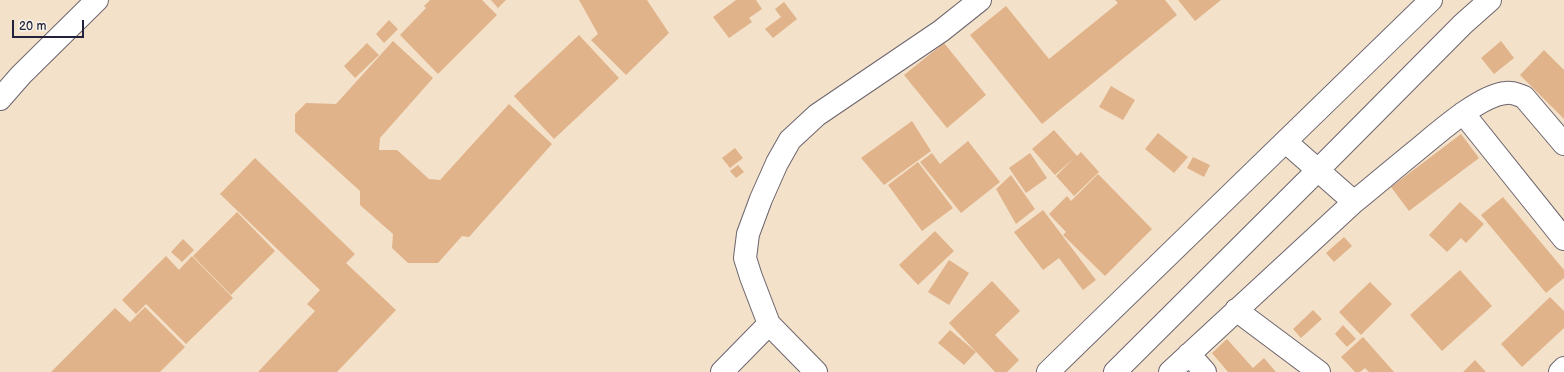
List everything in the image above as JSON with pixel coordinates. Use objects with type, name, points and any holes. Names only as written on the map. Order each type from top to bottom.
[{"type":"street","points":[[0,99],[21,75],[97,0]]},
{"type":"street","points":[[816,372],[769,324],[750,277],[745,258],[748,234],[761,199],[777,163],[790,140],[817,115],[941,31],[980,0]]},
{"type":"street","points":[[1048,372],[1431,0]]},
{"type":"street","points":[[1115,372],[1463,24],[1490,0]]},
{"type":"street","points":[[1170,372],[1354,202],[1464,113],[1496,95],[1506,92],[1515,93],[1524,97],[1564,144]]},
{"type":"street","points":[[1464,113],[1564,240]]},
{"type":"street","points":[[1286,142],[1354,202]]},
{"type":"street","points":[[1236,310],[1319,372]]},
{"type":"street","points":[[722,372],[769,324]]},
{"type":"street","points":[[1189,354],[1205,372]]},
{"type":"street","points":[[1560,372],[1564,368]]},
{"type":"building","points":[[430,0],[482,0],[497,15],[438,74],[400,35],[426,8],[424,6]]},
{"type":"building","points":[[491,0],[506,0],[498,8]]},
{"type":"building","points":[[579,0],[647,0],[669,33],[626,75],[591,40],[598,34]]},
{"type":"building","points":[[736,0],[756,0],[762,9],[749,18],[752,22],[729,38],[713,17]]},
{"type":"building","points":[[1115,0],[1165,0],[1177,15],[1042,124],[970,35],[1006,6],[1049,59],[1118,3]]},
{"type":"building","points":[[1178,0],[1221,0],[1195,21]]},
{"type":"building","points":[[784,2],[797,19],[773,38],[765,29],[781,17],[775,9]]},
{"type":"building","points":[[389,20],[398,29],[384,43],[376,34]]},
{"type":"building","points":[[579,35],[619,78],[554,139],[514,96]]},
{"type":"building","points":[[393,41],[433,78],[380,138],[379,150],[397,150],[429,179],[440,180],[509,104],[552,144],[469,237],[462,236],[438,263],[408,263],[392,248],[393,234],[360,205],[360,191],[295,132],[295,114],[306,103],[336,104]]},
{"type":"building","points":[[1501,41],[1514,58],[1494,74],[1481,58]]},
{"type":"building","points":[[367,43],[379,55],[355,78],[344,66]]},
{"type":"building","points":[[944,43],[986,95],[947,128],[904,75]]},
{"type":"building","points":[[1544,50],[1564,70],[1564,119],[1520,75]]},
{"type":"building","points":[[1111,86],[1135,100],[1123,120],[1099,107]]},
{"type":"building","points":[[912,121],[931,151],[884,185],[861,158]]},
{"type":"building","points":[[1054,130],[1077,156],[1081,152],[1099,172],[1074,196],[1056,176],[1074,158],[1055,175],[1032,149]]},
{"type":"building","points":[[1158,133],[1188,157],[1174,173],[1145,149]]},
{"type":"building","points":[[1461,134],[1479,158],[1409,211],[1391,187]]},
{"type":"building","points":[[968,141],[1000,182],[961,213],[920,162],[932,153],[940,164]]},
{"type":"building","points":[[735,148],[743,158],[730,168],[722,158]]},
{"type":"building","points":[[1030,153],[1047,178],[1026,193],[1009,168]]},
{"type":"building","points":[[1193,157],[1210,165],[1204,177],[1187,168]]},
{"type":"building","points":[[255,158],[355,254],[346,263],[396,310],[337,372],[258,372],[315,311],[307,304],[320,290],[220,194]]},
{"type":"building","points":[[918,162],[953,208],[922,231],[888,185]]},
{"type":"building","points":[[738,165],[744,172],[736,178],[730,171]]},
{"type":"building","points":[[1098,174],[1152,229],[1105,276],[1063,235],[1066,232],[1049,214],[1067,196],[1071,201]]},
{"type":"building","points":[[1011,175],[1035,209],[1016,224],[996,189]]},
{"type":"building","points":[[1503,197],[1564,270],[1564,278],[1546,293],[1481,215]]},
{"type":"building","points":[[1460,202],[1484,224],[1466,243],[1461,238],[1447,252],[1429,235]]},
{"type":"building","points":[[1043,210],[1096,280],[1083,290],[1059,258],[1043,270],[1014,232]]},
{"type":"building","points":[[237,212],[275,251],[231,295],[193,256]]},
{"type":"building","points":[[935,231],[954,251],[918,285],[899,265]]},
{"type":"building","points":[[1344,237],[1352,246],[1334,262],[1326,253]]},
{"type":"building","points":[[183,239],[194,250],[182,262],[171,252]]},
{"type":"building","points":[[166,256],[179,270],[192,256],[233,298],[186,344],[146,304],[136,314],[122,300]]},
{"type":"building","points":[[949,260],[969,273],[949,305],[928,292]]},
{"type":"building","points":[[1460,270],[1492,306],[1442,351],[1410,315]]},
{"type":"building","points":[[992,281],[1020,311],[995,335],[1019,360],[1007,372],[995,372],[949,323]]},
{"type":"building","points":[[1370,282],[1392,304],[1361,335],[1339,312]]},
{"type":"building","points":[[1550,297],[1564,311],[1564,328],[1522,367],[1501,344]]},
{"type":"building","points":[[145,307],[185,347],[160,372],[51,372],[115,308],[130,322]]},
{"type":"building","points":[[1313,310],[1322,319],[1301,338],[1293,329]]},
{"type":"building","points":[[1343,325],[1356,339],[1347,347],[1335,334]]},
{"type":"building","points":[[950,330],[976,352],[964,365],[938,343]]},
{"type":"building","points":[[1363,337],[1394,372],[1369,372],[1365,368],[1360,372],[1355,372],[1341,357]]},
{"type":"building","points":[[1227,339],[1253,368],[1264,358],[1276,372],[1228,372],[1212,353]]},
{"type":"building","points":[[1475,360],[1486,372],[1463,372]]}]
